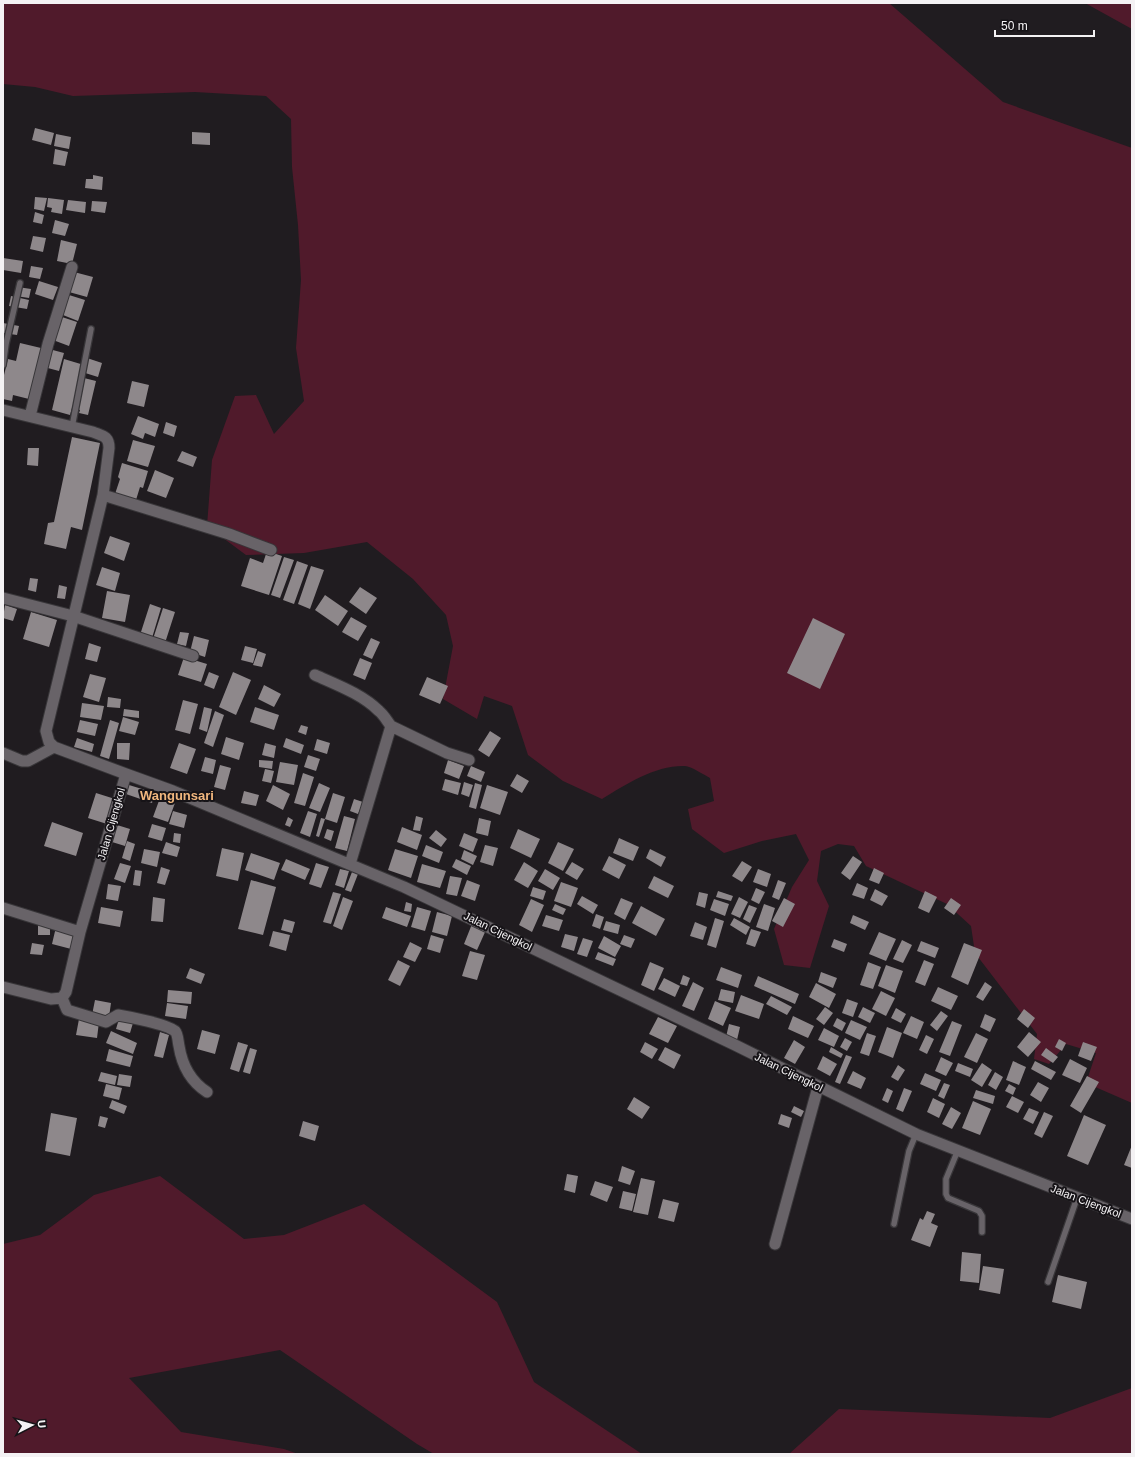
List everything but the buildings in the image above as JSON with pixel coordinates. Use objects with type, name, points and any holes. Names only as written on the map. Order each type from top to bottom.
[{"type":"street","points":[[30,416],[48,344],[72,267]]},
{"type":"street","points":[[3,410],[101,435],[106,437],[109,441],[102,495],[46,731],[49,742],[54,746],[126,774]]},
{"type":"street","points":[[102,495],[229,534],[271,550]]},
{"type":"street","points":[[3,598],[74,616],[193,656]]},
{"type":"street","points":[[315,675],[365,699],[380,711],[391,726],[447,753],[469,760]]},
{"type":"street","points":[[350,864],[391,726]]},
{"type":"street","points":[[3,753],[22,761],[28,761],[54,746]]},
{"type":"street","name":"Jalan Cijengkol","points":[[62,998],[66,992],[80,932],[126,774],[173,791],[404,887],[916,1134],[1132,1220]]},
{"type":"street","points":[[3,908],[80,932]]},
{"type":"street","points":[[3,987],[51,999],[62,998],[68,1010],[106,1022],[115,1016],[121,1016],[159,1025],[174,1031],[177,1033],[179,1048],[186,1071],[200,1088],[207,1092]]},
{"type":"street","points":[[775,1244],[818,1087]]},
{"type":"lane","points":[[3,365],[6,344],[20,283]]},
{"type":"lane","points":[[72,427],[91,329]]},
{"type":"lane","points":[[894,1224],[909,1151],[916,1134]]},
{"type":"lane","points":[[958,1150],[946,1179],[946,1194],[948,1198],[979,1211],[982,1216],[982,1232]]},
{"type":"lane","points":[[1048,1282],[1077,1198]]},
{"type":"shaded area","points":[[3,3],[889,3],[1003,102],[1132,148],[1132,1103],[1086,1083],[1096,1053],[1066,1044],[1049,1064],[1034,1059],[1037,1034],[975,953],[971,926],[947,904],[866,866],[854,846],[838,844],[821,851],[817,881],[829,906],[810,968],[784,965],[774,929],[792,887],[809,860],[796,834],[762,841],[724,853],[692,829],[688,809],[714,801],[710,778],[688,766],[674,767],[652,772],[642,776],[602,799],[563,781],[528,755],[512,706],[484,696],[477,719],[443,699],[453,646],[446,615],[413,579],[367,542],[304,553],[246,555],[207,526],[212,460],[235,396],[256,395],[274,434],[304,401],[296,348],[301,280],[298,225],[292,167],[291,119],[266,96],[195,92],[73,96],[35,87],[3,84]]},
{"type":"shaded area","points":[[1085,3],[1132,3],[1132,29]]},
{"type":"shaded area","points":[[160,1176],[244,1239],[284,1235],[364,1204],[497,1302],[534,1382],[642,1454],[434,1454],[417,1444],[280,1350],[129,1378],[181,1432],[284,1449],[298,1454],[3,1454],[3,1244],[40,1235],[94,1195]]},
{"type":"shaded area","points":[[1132,1388],[1132,1454],[789,1454],[839,1409],[1050,1418]]},
{"type":"district","name":"Wangunsari","points":[[177,795]]}]
